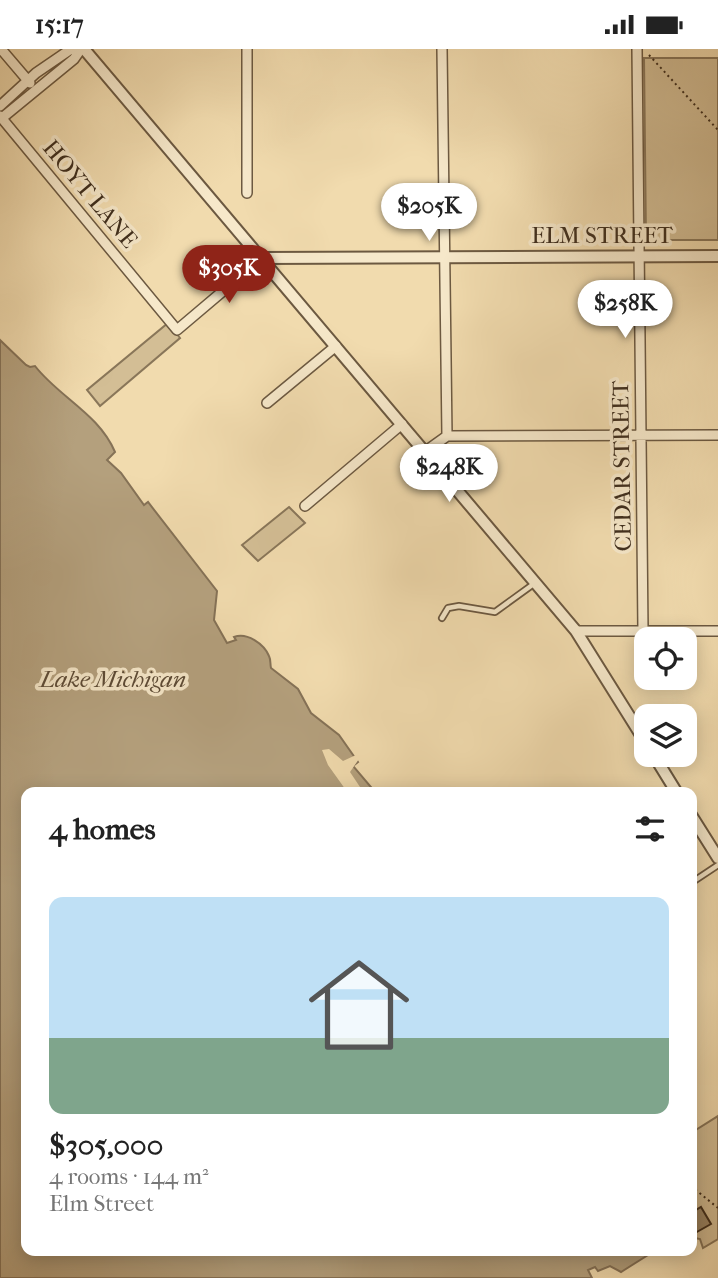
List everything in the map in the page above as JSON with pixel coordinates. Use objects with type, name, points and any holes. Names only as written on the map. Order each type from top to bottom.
[{"type":"street","points":[[1,49],[36,90]]},
{"type":"street","points":[[0,106],[71,49]]},
{"type":"street","points":[[1,117],[83,49],[576,631],[634,724]]},
{"type":"street","points":[[247,49],[247,193]]},
{"type":"street","points":[[442,49],[447,436]]},
{"type":"street","name":"CEDAR STREET","points":[[637,49],[643,627]]},
{"type":"street","name":"HOYT LANE","points":[[1,117],[177,330],[262,258]]},
{"type":"street","name":"ELM STREET","points":[[262,258],[718,256]]},
{"type":"street","points":[[267,403],[336,346]]},
{"type":"street","points":[[305,506],[402,424]]},
{"type":"street","points":[[426,451],[447,436],[718,435]]},
{"type":"street","points":[[576,631],[634,631]]},
{"type":"street","points":[[697,631],[718,631]]},
{"type":"street","points":[[661,767],[672,787]]},
{"type":"street","points":[[697,825],[718,858]]},
{"type":"lane","points":[[442,618],[448,608],[459,605],[495,612],[536,583]]},
{"type":"lane","points":[[697,879],[718,865]]},
{"type":"path","points":[[649,55],[718,130]]},
{"type":"path","points":[[697,1190],[718,1208]]},
{"type":"shaded area","points":[[644,58],[718,58],[718,240],[646,240]]},
{"type":"shaded area","points":[[168,323],[180,338],[100,406],[87,390]]},
{"type":"shaded area","points":[[289,507],[305,523],[258,561],[242,545]]},
{"type":"shaded area","points":[[718,1116],[718,1239],[703,1248],[700,1239],[697,1238],[697,1129]]},
{"type":"water","name":"Lake Michigan","points":[[0,340],[26,365],[35,366],[99,427],[115,452],[107,460],[121,473],[144,505],[148,502],[217,591],[214,620],[227,643],[236,640],[234,637],[244,636],[263,647],[270,657],[271,668],[298,689],[311,713],[339,735],[358,762],[353,766],[371,787],[21,787],[21,1256],[646,1256],[621,1272],[610,1266],[598,1271],[595,1267],[588,1270],[592,1278],[0,1278]]},
{"type":"pier","points":[[329,749],[343,761],[356,755],[359,759],[350,772],[360,787],[344,787],[328,765],[322,750]]},
{"type":"building","points":[[701,1207],[711,1224],[697,1232],[697,1209]]}]
